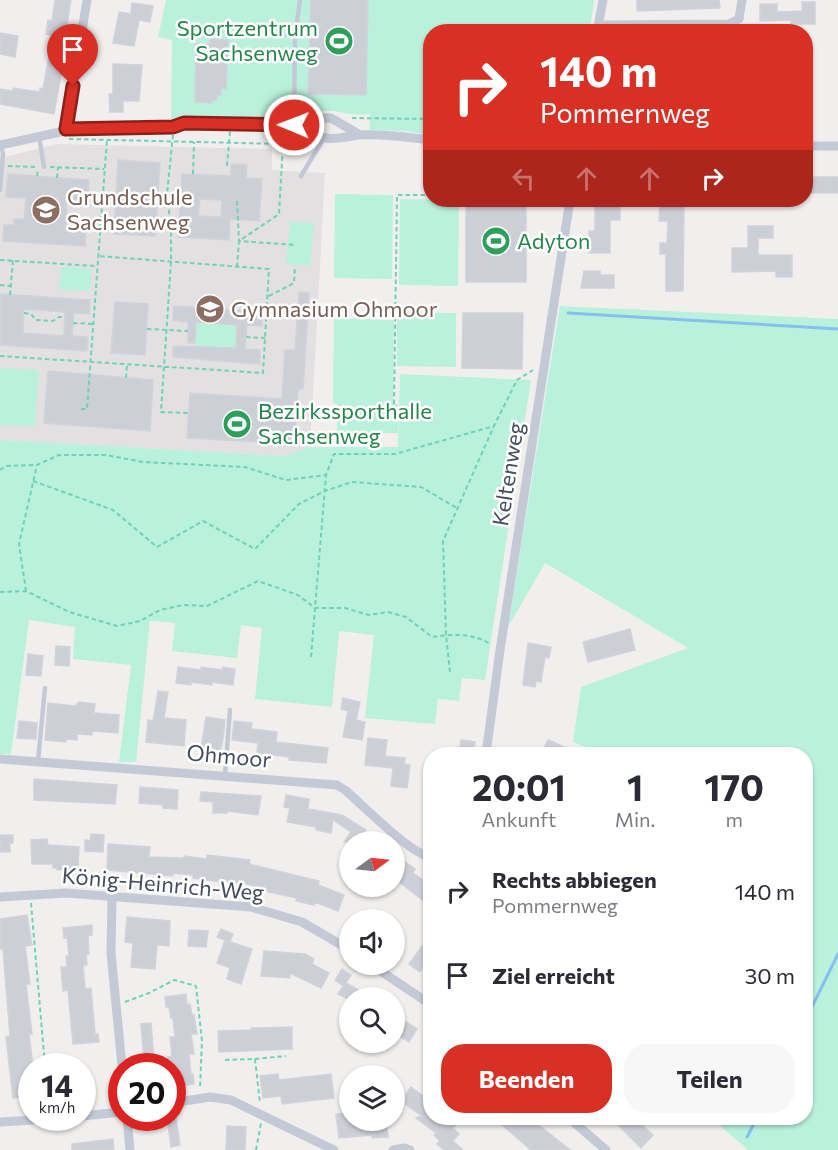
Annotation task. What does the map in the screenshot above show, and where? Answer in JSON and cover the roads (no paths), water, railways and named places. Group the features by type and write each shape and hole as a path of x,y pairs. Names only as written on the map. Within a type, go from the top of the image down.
{"street":[{"path":"1,145 63,130 87,0"},
{"path":"599,24 603,0"},
{"path":"729,24 739,19 742,0"},
{"path":"360,135 331,118 325,118 316,125 316,131 324,138 360,135 423,139"},
{"path":"813,146 838,146"},
{"name":"Keltenweg","path":"487,747 569,207"},
{"name":"Ohmoor","path":"0,759 337,785 423,854"},
{"name":"König-Heinrich-Weg","path":"0,897 66,893 251,907 302,922 339,944"},
{"path":"112,895 111,953 121,1053"},
{"path":"386,975 423,999"},
{"path":"186,1100 210,1097 231,1100 334,1150"},
{"path":"0,1122 18,1121"},
{"path":"577,1125 606,1150"},
{"path":"128,1131 130,1150"},
{"path":"393,1150 404,1148 410,1150"}],"lane":[{"path":"294,125 295,37 300,0"},
{"path":"63,130 173,127 184,123 316,125"},
{"path":"39,136 44,167"},
{"path":"301,176 324,138"},
{"path":"0,190 3,154 1,145"},
{"path":"38,761 45,688"},
{"path":"225,775 230,710"}],"waterway":[{"path":"568,313 838,329"},
{"path":"813,1005 838,954"},
{"path":"747,1137 753,1125"}],"place":[{"name":"Sportzentrum Sachsenweg","path":"339,41"},
{"name":"Grundschule Sachsenweg","path":"46,210"},
{"name":"Adyton","path":"496,241"},
{"name":"Gymnasium Ohmoor","path":"210,309"},
{"name":"Bezirkssporthalle Sachsenweg","path":"237,424"}]}
